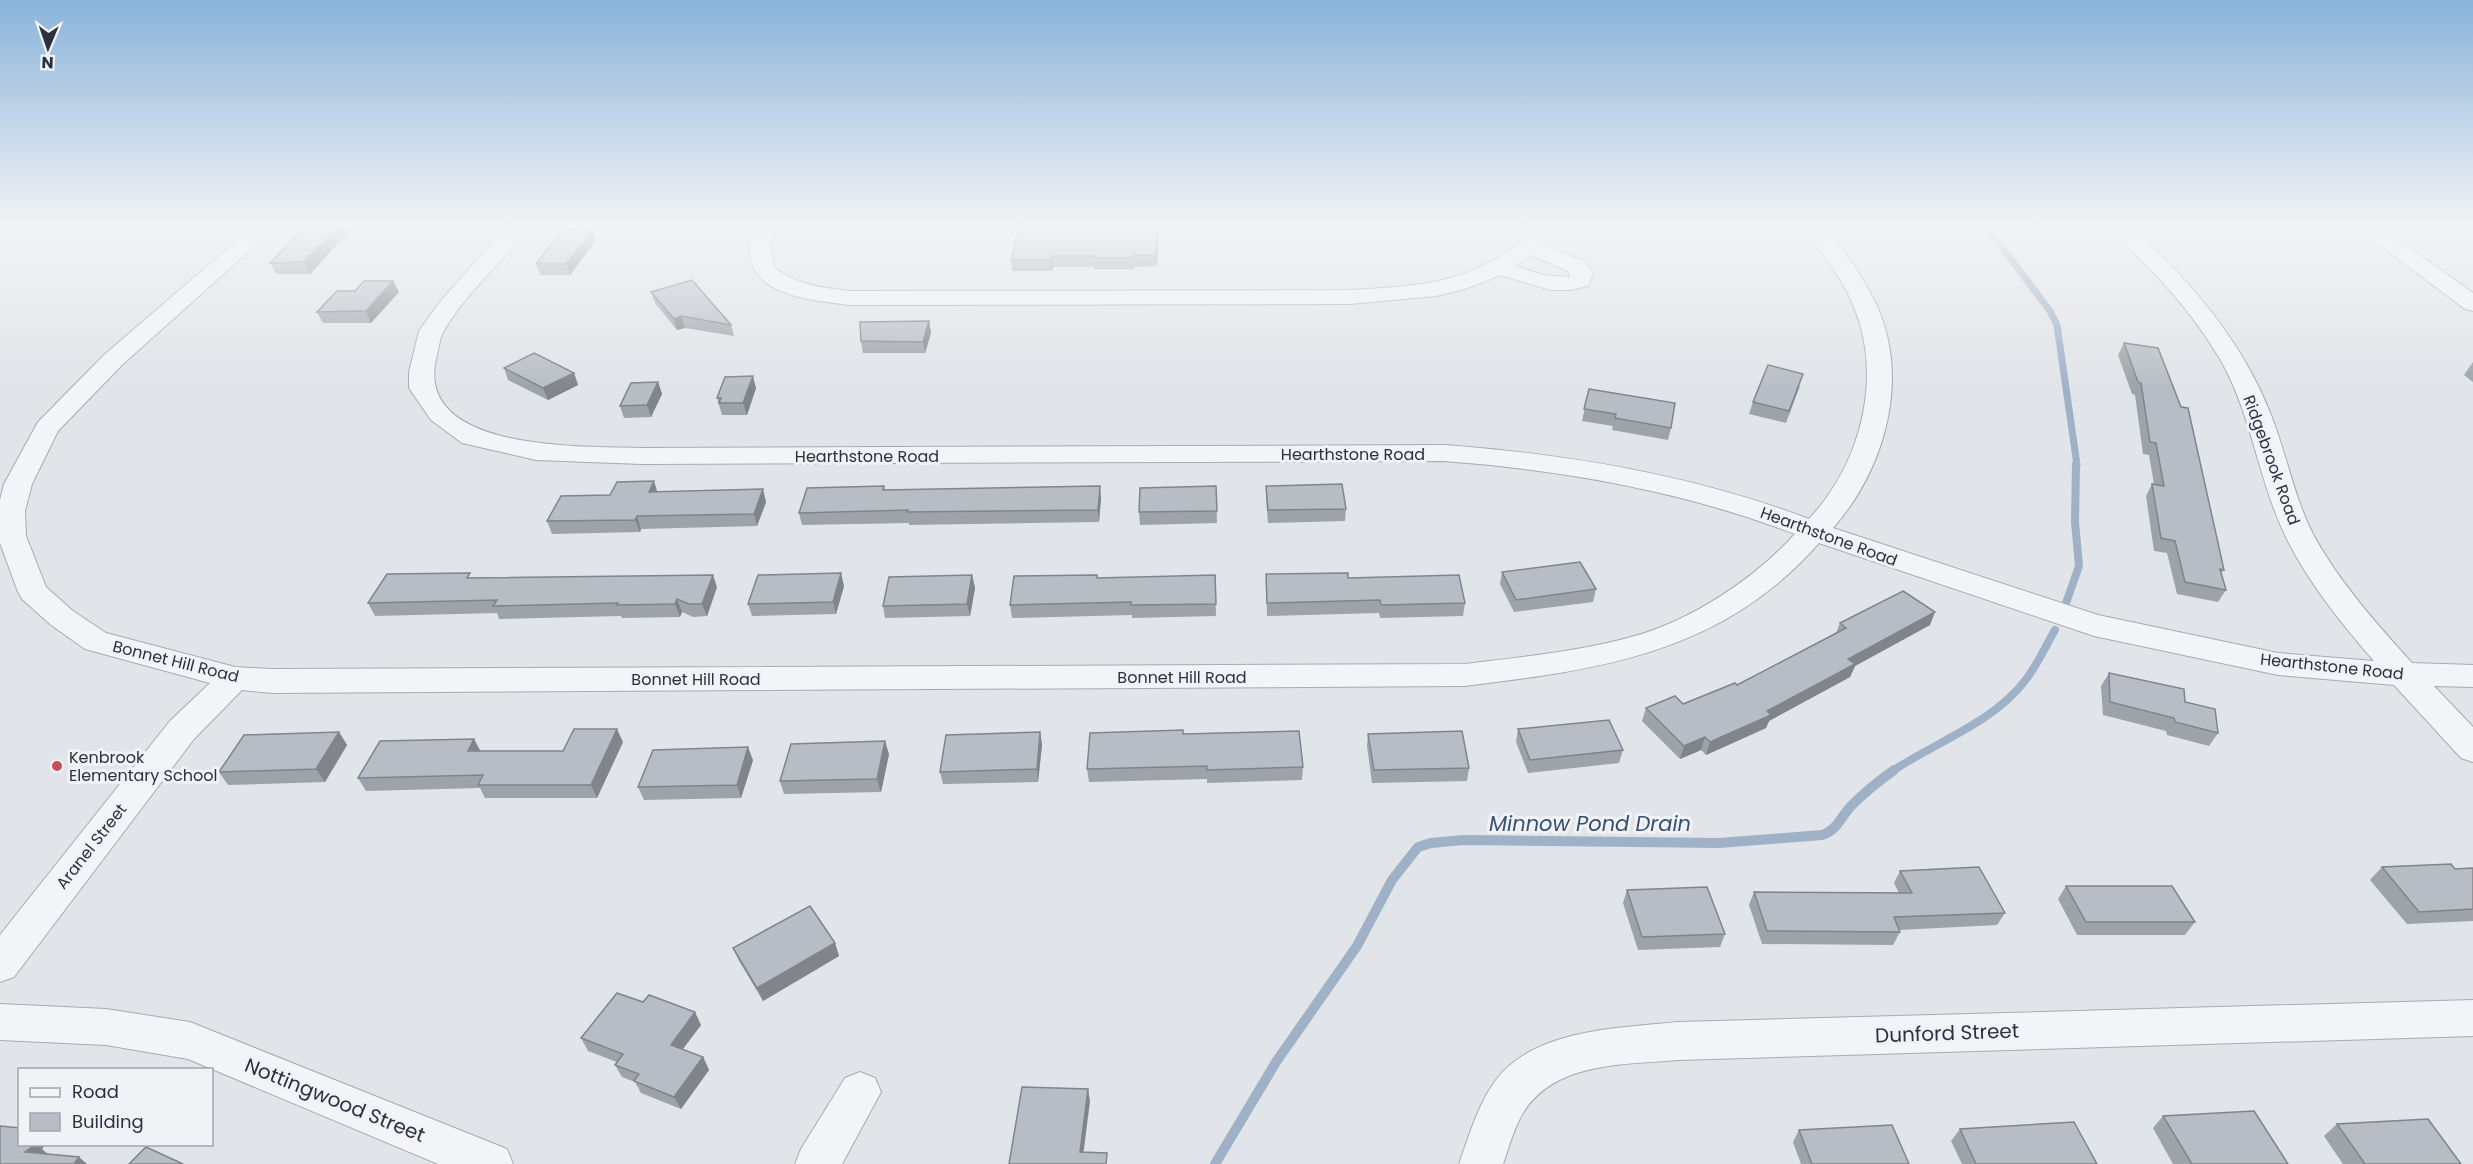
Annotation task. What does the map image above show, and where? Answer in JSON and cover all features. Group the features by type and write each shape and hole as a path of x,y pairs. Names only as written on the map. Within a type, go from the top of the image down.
{"street":[{"name":"Bonnet Hill Road","path":"204,280 113,360 47,428 18,484 11,511 12,536 33,592 62,618 96,641 235,678 272,681 1465,675 1561,664 1645,644 1710,616 1765,580 1816,532 1852,480 1867,451 1879,407 1881,370 1877,337 1853,280"},
{"name":"Hearthstone Road","path":"471,280 430,331 421,372 422,388 440,415 471,437 536,452 632,456 1455,454 1522,459 1671,486 1762,511 1987,591 2094,625 2278,664 2404,674 2473,676"},
{"path":"778,280 807,292 849,298 1350,297 1425,291 1474,280"},
{"path":"1539,280 1567,285 1580,280"},
{"name":"Ridgebrook Road","path":"2174,280 2213,328 2258,413 2282,494 2300,537 2332,587 2404,674 2473,749"},
{"path":"2441,280 2473,304"},
{"name":"Aranel Street","path":"0,965 182,730 235,678"},
{"name":"Dunford Street","path":"1481,1164 1497,1123 1514,1089 1535,1072 1586,1051 1678,1041 2473,1018"},
{"name":"Nottingwood Street","path":"0,1022 106,1027 190,1041 491,1164"},
{"path":"818,1164 860,1092"}],"building":[{"path":"692,280 731,325 681,316 674,319 651,292"},
{"path":"364,281 393,281 366,311 317,312 337,291 355,291"},
{"path":"929,321 923,342 861,341 860,322"},
{"path":"2124,343 2158,348 2181,407 2188,408 2224,570 2220,569 2226,590 2185,582 2175,541 2161,538 2152,484 2164,486 2156,443 2150,442 2141,383 2138,382"},
{"path":"534,353 574,373 543,388 504,368"},
{"path":"1768,365 1803,374 1789,411 1753,402"},
{"path":"753,376 743,403 719,403 721,398 717,398 725,377"},
{"path":"658,382 647,405 620,406 631,383"},
{"path":"1589,389 1675,403 1671,428 1615,418 1616,414 1584,409"},
{"path":"654,481 649,492 763,489 754,514 637,516 635,520 547,521 561,496 610,495 617,482"},
{"path":"1342,484 1346,509 1268,510 1266,486"},
{"path":"884,486 883,490 1100,486 1098,510 907,512 908,510 799,513 807,488"},
{"path":"1216,486 1217,511 1139,512 1140,488"},
{"path":"1580,562 1596,589 1516,600 1502,572"},
{"path":"470,573 467,578 713,575 702,604 689,604 677,599 675,604 617,605 618,603 493,606 497,600 368,603 387,574"},
{"path":"841,573 833,602 748,604 758,575"},
{"path":"1348,573 1348,578 1459,575 1465,603 1381,605 1380,600 1267,603 1266,574"},
{"path":"972,575 967,604 883,606 889,577"},
{"path":"1097,575 1097,578 1215,575 1216,604 1131,605 1131,602 1010,605 1014,576"},
{"path":"1903,591 1935,612 1848,659 1855,664 1767,711 1771,715 1710,742 1705,737 1684,746 1646,708 1675,696 1683,704 1735,683 1737,685 1846,628 1840,623"},
{"path":"2109,673 2184,689 2185,702 2215,709 2218,733 2175,722 2174,718 2110,702"},
{"path":"1609,720 1623,750 1530,760 1518,729"},
{"path":"574,729 617,729 591,785 478,785 483,775 358,778 380,741 474,739 468,751 563,751"},
{"path":"1183,730 1183,734 1299,731 1303,767 1207,770 1207,766 1087,769 1090,733"},
{"path":"1462,731 1469,768 1374,770 1368,734"},
{"path":"339,732 316,769 219,772 244,735"},
{"path":"1040,732 1037,769 940,772 946,735"},
{"path":"885,741 877,779 780,781 791,744"},
{"path":"748,747 737,785 638,787 653,750"},
{"path":"2451,864 2455,869 2473,868 2473,909 2419,912 2382,867"},
{"path":"1979,867 2005,913 1894,917 1900,932 1767,931 1754,892 1912,893 1900,871"},
{"path":"2066,886 2172,886 2195,922 2086,922"},
{"path":"1707,887 1725,934 1642,937 1627,890"},
{"path":"810,906 835,943 757,988 733,948"},
{"path":"617,993 643,1002 649,995 695,1012 671,1045 703,1057 674,1097 634,1081 639,1074 615,1065 623,1054 581,1038"},
{"path":"1022,1087 1088,1089 1080,1152 1107,1153 1106,1164 1009,1164"},
{"path":"2254,1111 2288,1164 2192,1164 2163,1116"},
{"path":"2428,1119 2461,1164 2365,1164 2337,1124"},
{"path":"2074,1122 2097,1164 1976,1164 1960,1129"},
{"path":"1892,1125 1909,1164 1812,1164 1799,1130"},
{"path":"0,1126 18,1128 18,1146 33,1146 25,1152 79,1157 74,1164 0,1164"},
{"path":"146,1147 183,1164 129,1164"}],"waterway":[{"name":"Minnow Pond Drain","path":"2027,280 2050,311 2057,325 2077,465"},
{"name":"Minnow Pond Drain","path":"2066,603 2079,566 2075,522 2076,464"},
{"name":"Minnow Pond Drain","path":"1894,770 1962,732 2011,697 2033,670 2055,630"},
{"name":"Minnow Pond Drain","path":"1215,1164 1276,1062 1357,946 1392,880 1418,847 1431,843 1463,840 1719,843 1822,835 1832,830 1857,800 1894,770"}],"place":[{"name":"Kenbrook Elementary School","path":"57,766"}]}
